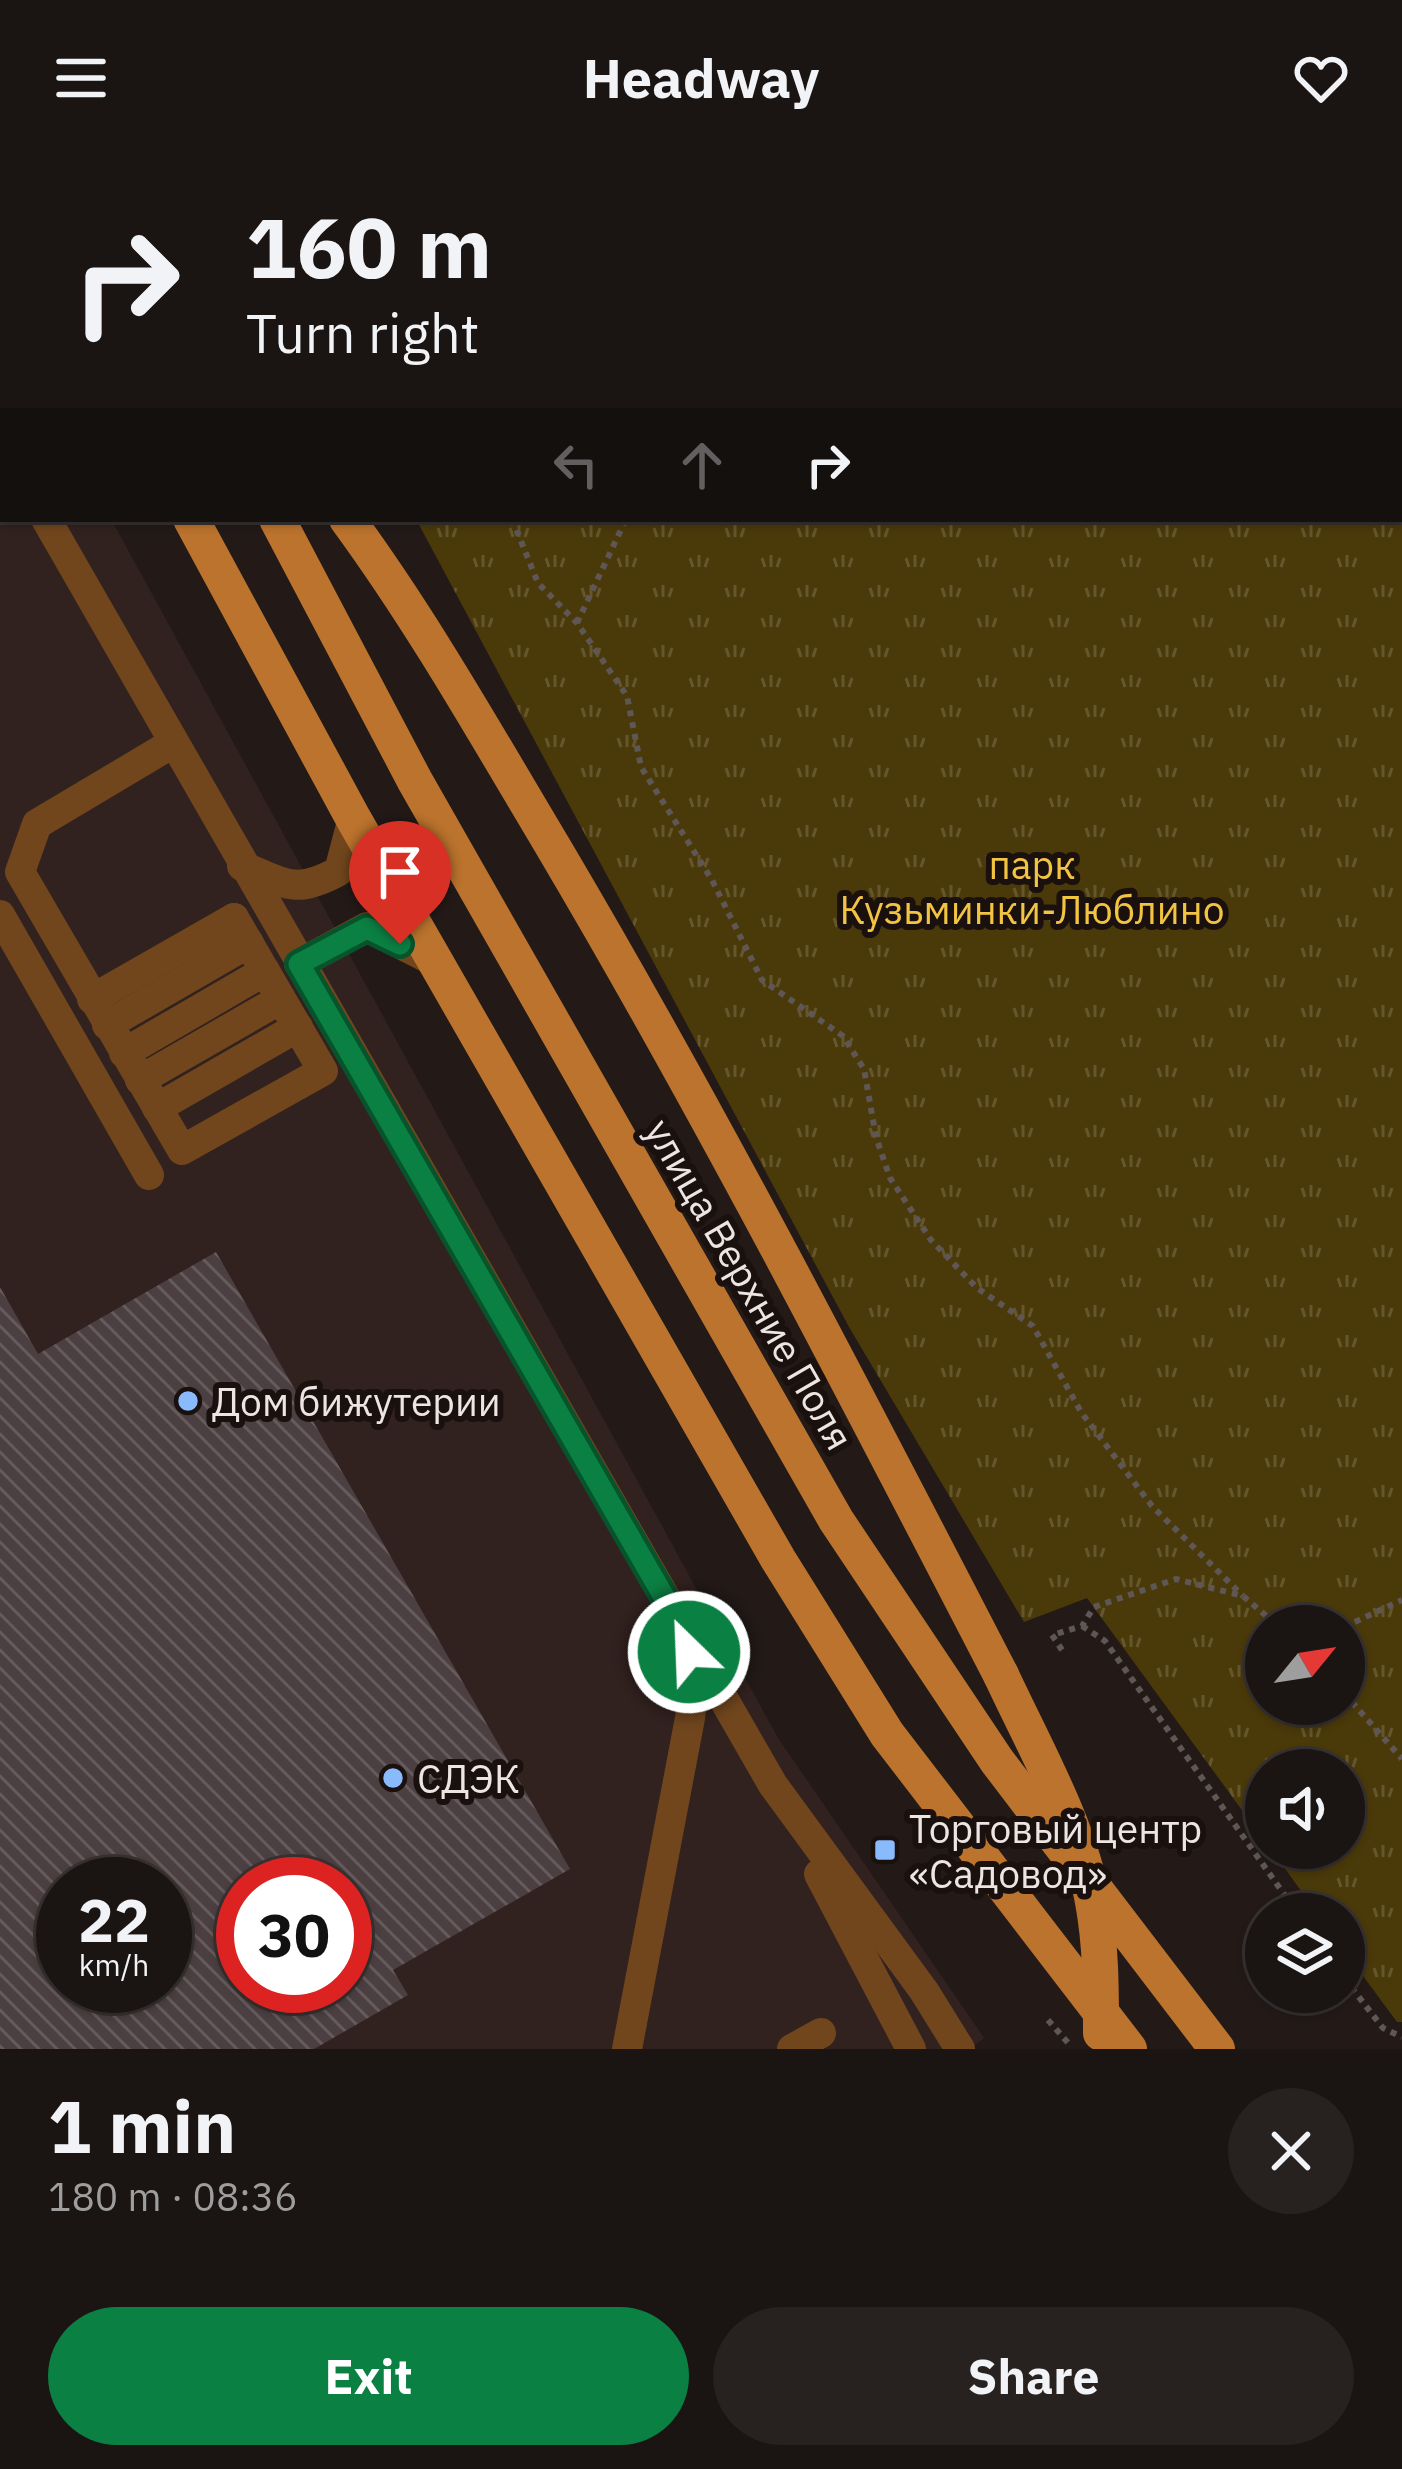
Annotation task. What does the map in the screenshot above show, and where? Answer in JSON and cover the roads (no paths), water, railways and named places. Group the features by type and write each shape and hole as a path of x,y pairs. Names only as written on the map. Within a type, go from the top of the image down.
{"main road":[{"path":"193,522 353,818 778,1559 874,1715 1129,2049"},
{"name":"улица Верхние Поля","path":"279,522 415,781 836,1520 998,1761 1217,2049"},
{"path":"349,522 417,617 638,991 813,1312 1001,1675 1072,1836 1093,1898 1100,1958 1100,2049"}],"street":[{"path":"48,522 773,1786 911,2049"},
{"path":"173,743 37,824 20,872 182,1150 323,1071 242,930"},
{"path":"242,866 284,883 310,886 339,871 353,818"},
{"path":"0,915 149,1175"},
{"path":"299,964 367,928 434,961"},
{"path":"99,1012 242,930"},
{"path":"242,930 299,964"},
{"path":"124,1053 265,971"},
{"path":"140,1081 281,999"},
{"path":"158,1108 298,1028"},
{"path":"627,2049 695,1676 682,1628"},
{"path":"773,1786 924,1991 960,2049"},
{"path":"792,2049 821,2033"}],"place":[{"name":"Дом бижутерии","path":"188,1401"},
{"name":"СДЭК","path":"393,1778"},
{"name":"Торговый центр «Садовод»","path":"885,1850"}],"park label":[{"name":"парк Кузьминки-Люблино","path":"1032,886"}]}
